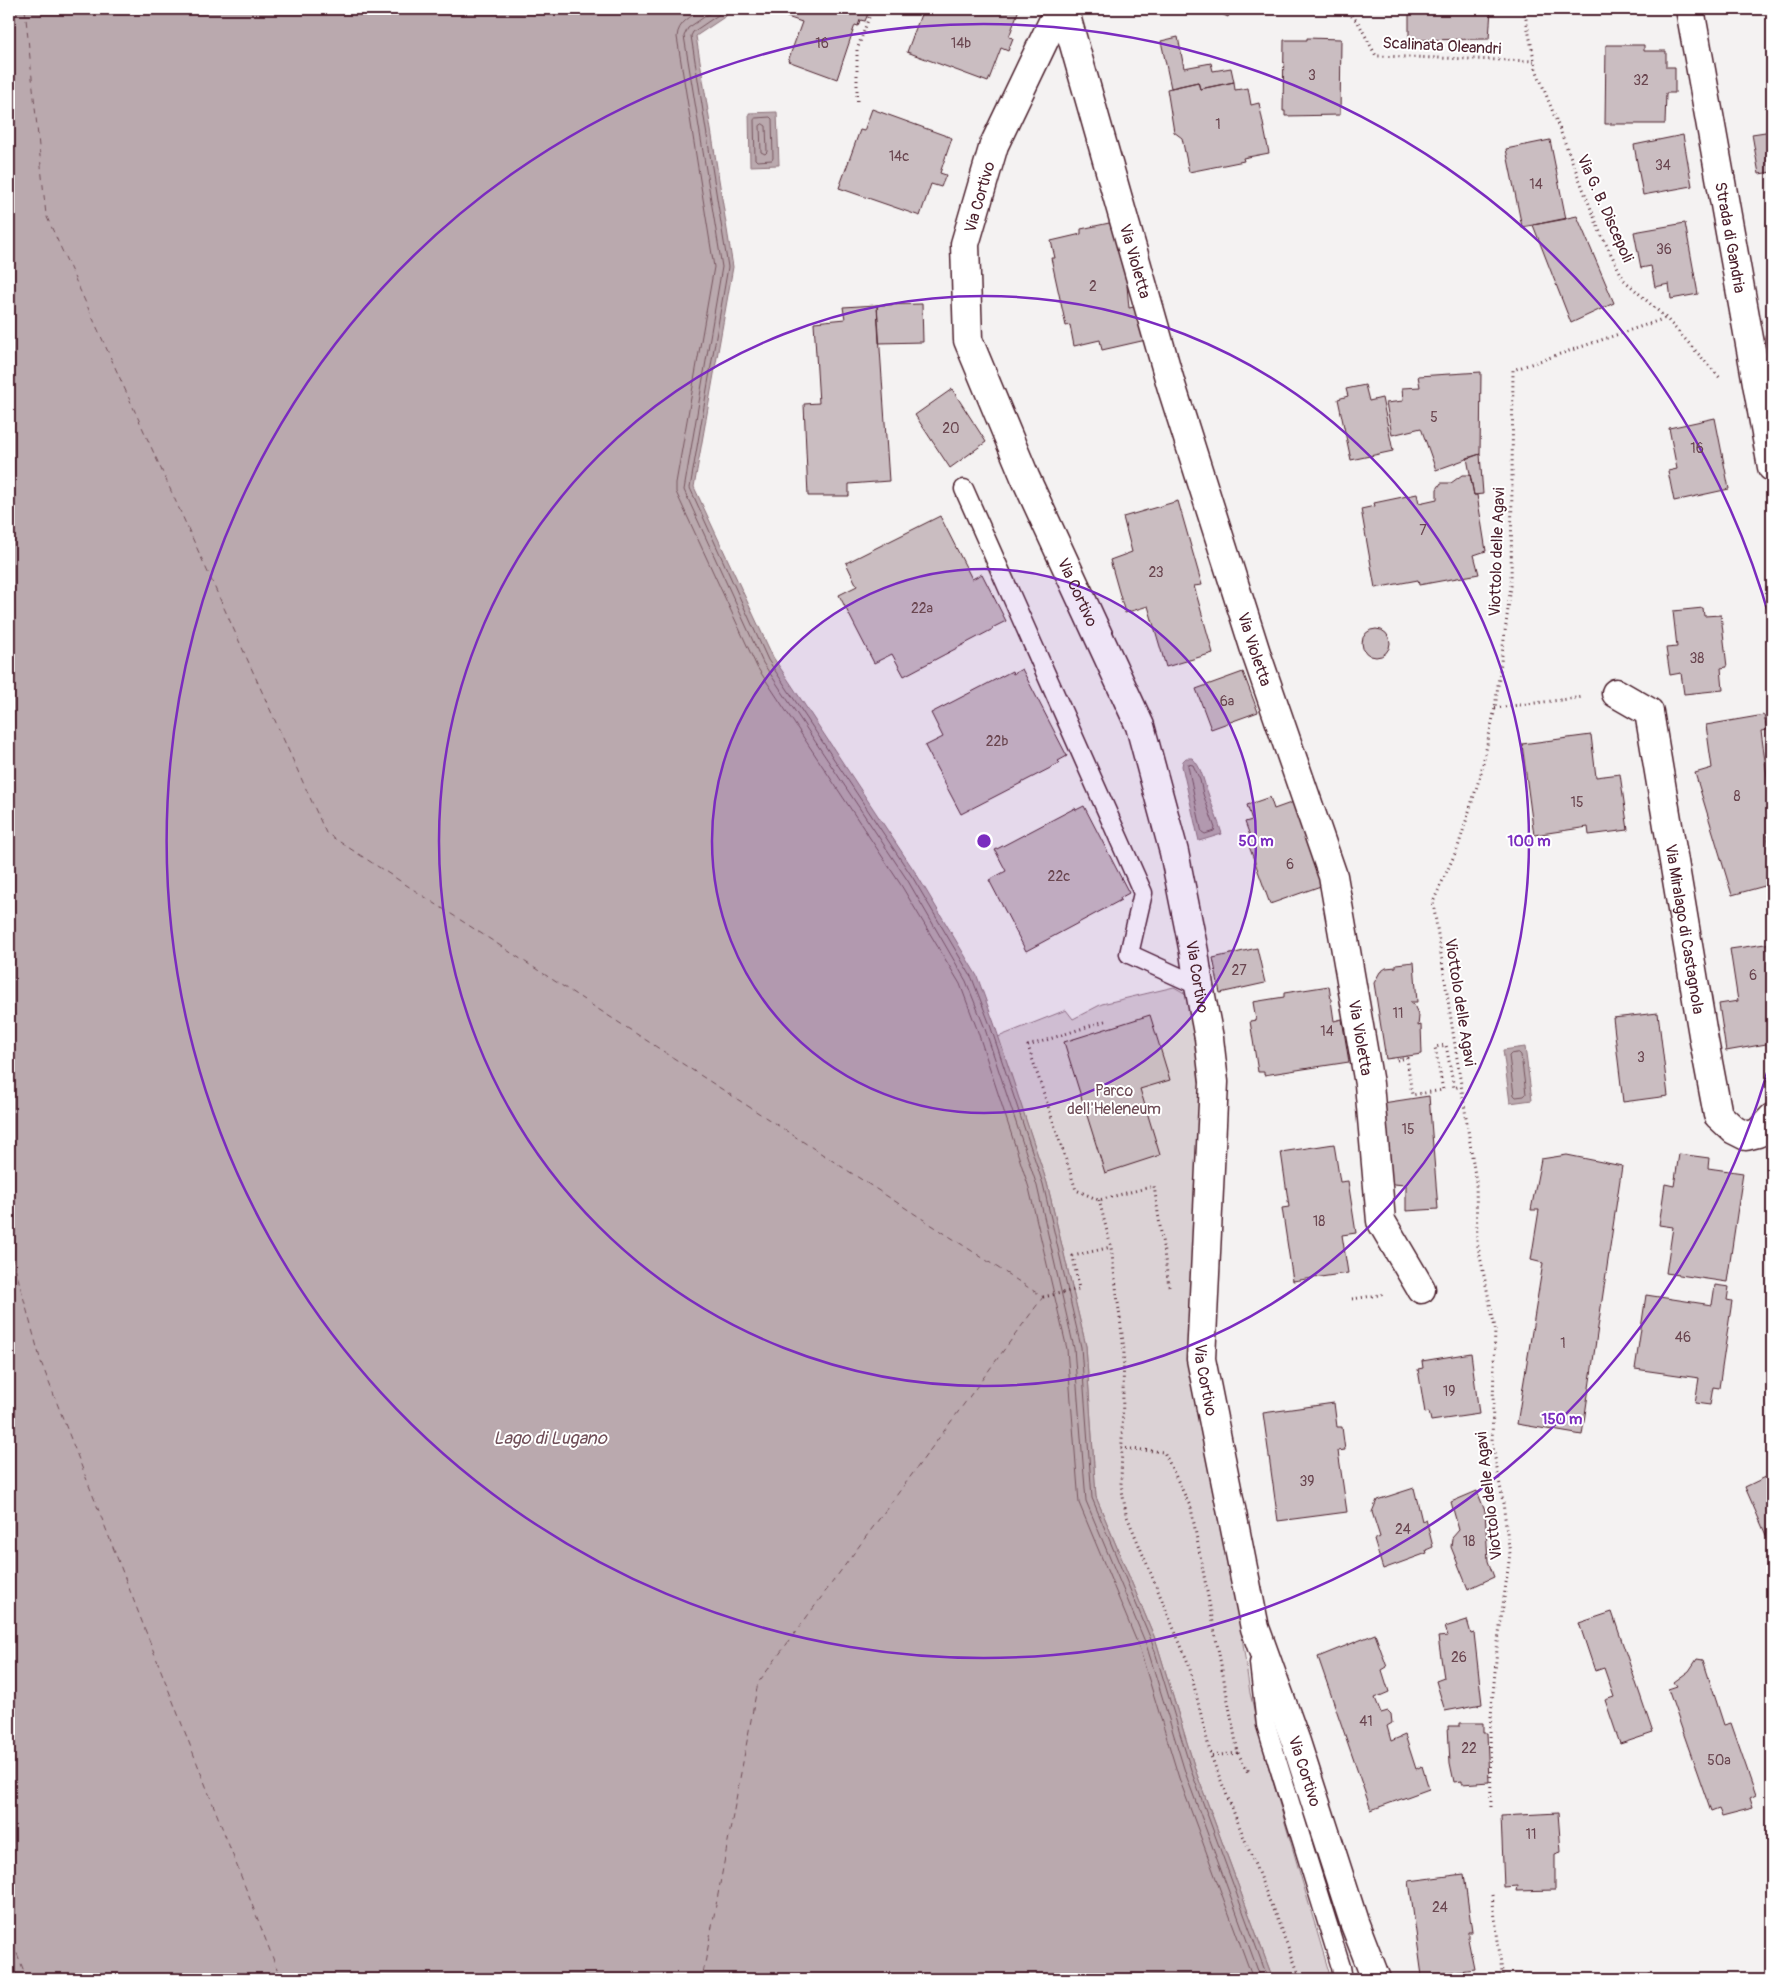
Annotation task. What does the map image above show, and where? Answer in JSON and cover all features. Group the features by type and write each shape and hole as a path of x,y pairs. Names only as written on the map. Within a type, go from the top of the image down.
{"street":[{"name":"Via Cortivo","path":"1059,9 994,145 965,244 968,340 1025,477 1140,726 1174,852 1209,1038 1214,1082 1201,1359 1255,1628 1296,1742 1354,1922 1376,1979"},
{"name":"Via Violetta","path":"1064,9 1171,385 1257,656 1333,876 1369,1084 1381,1221 1421,1289"},
{"name":"Strada di Gandria","path":"1690,9 1772,467"},
{"name":"Via Miralago di Castagnola","path":"1616,693 1649,712 1718,1115 1734,1130 1746,1136 1758,1133 1772,1118"}],"lane":[{"path":"964,489 1143,893 1130,954 1199,986"},
{"path":"1255,1628 1266,1725 1341,1967 1343,1979"}],"path":[{"path":"857,102 857,50 872,9"},
{"name":"Scalinata Oleandri","path":"1344,9 1358,22 1376,56 1534,61"},
{"name":"Via G. B. Discepoli","path":"1524,9 1534,61 1600,232 1624,280 1666,318 1725,384"},
{"name":"Viottolo delle Agavi","path":"1491,1806 1490,1728 1497,1649 1510,1554 1492,1442 1495,1328 1477,1242 1476,1182 1433,902 1458,847 1481,773 1495,708 1511,586 1513,370 1666,318"},
{"path":"1495,708 1616,693"},
{"path":"1105,1021 1028,1046 1076,1190 1099,1200 1154,1186"},
{"path":"1387,1062 1407,1058 1412,1095 1443,1090 1436,1047 1446,1045 1454,1088 1462,1086"},
{"path":"1099,1200 1111,1247 1124,1350 1121,1484 1126,1514 1188,1665 1211,1756 1300,1979"},
{"path":"1043,1296 1079,1289 1073,1256 1111,1247"},
{"path":"1121,1448 1164,1452 1191,1508 1238,1753 1211,1756"},
{"path":"1492,1895 1503,1979"}],"green space":[{"name":"Parco dell'Heleneum","path":"1174,987 1195,999 1205,1082 1195,1360 1228,1538 1250,1693 1266,1758 1331,1979 1273,1979 1196,1772 1156,1641 1096,1497 1086,1346 1047,1183 998,1037 1066,1010 1073,1019 1102,1004"}],"water":[{"name":"Lago di Lugano","path":"9,9 729,9 726,16 696,36 733,267 694,487 773,657 917,875 977,976 1047,1183 1086,1346 1096,1497 1156,1641 1196,1772 1273,1979 9,1979"},
{"path":"777,112 779,165 750,166 749,113"},
{"path":"1186,758 1192,758 1200,770 1222,834 1199,841 1182,766"},
{"path":"1525,1047 1532,1100 1510,1103 1503,1050"}],"building":[{"path":"784,9 870,9 865,21 860,20 858,26 855,25 837,79 788,61 802,22 781,15"},
{"path":"923,9 1019,9 1009,37 1013,38 1008,51 1001,48 988,82 907,52"},
{"path":"1211,9 1232,9 1228,17"},
{"path":"1409,9 1491,9 1489,39 1409,40"},
{"path":"1178,37 1184,68 1211,63 1213,71 1231,68 1234,82 1200,89 1198,82 1171,88 1161,41"},
{"path":"1307,38 1341,39 1340,115 1285,116 1285,111 1283,111 1284,40 1307,40"},
{"path":"1606,45 1644,45 1644,51 1666,51 1666,67 1675,67 1675,93 1666,93 1665,124 1605,124"},
{"path":"1198,82 1200,89 1234,82 1235,90 1248,88 1251,105 1259,103 1269,153 1243,158 1244,161 1189,172 1182,138 1174,132 1167,89"},
{"path":"872,109 952,138 940,173 946,175 941,187 931,184 920,216 839,188 860,130 864,131"},
{"path":"1772,131 1772,172 1759,174 1752,134"},
{"path":"1683,135 1692,186 1643,195 1634,145"},
{"path":"1550,140 1566,219 1522,227 1506,149"},
{"path":"1577,216 1614,303 1571,323 1533,225"},
{"path":"1114,222 1130,286 1127,286 1129,308 1139,306 1146,340 1102,350 1100,340 1074,346 1070,325 1066,326 1051,258 1055,258 1051,241 1081,234 1081,229"},
{"path":"1685,223 1698,294 1671,299 1669,284 1655,287 1651,266 1641,268 1634,232"},
{"path":"922,304 923,342 879,343 877,305"},
{"path":"877,305 889,481 849,484 849,496 808,496 804,404 819,403 814,322 845,319 843,307"},
{"path":"1481,372 1480,454 1436,470 1421,428 1392,435 1386,403 1403,401 1402,388 1420,387 1418,376"},
{"path":"1365,385 1369,401 1382,398 1393,451 1351,460 1338,399 1348,396 1346,389"},
{"path":"952,389 986,442 950,468 915,415"},
{"path":"1715,418 1729,489 1674,501 1668,471 1677,469 1669,428"},
{"path":"1480,454 1483,494 1474,495 1467,458"},
{"path":"1462,475 1470,475 1474,495 1477,495 1486,551 1474,555 1479,574 1419,585 1418,580 1375,588 1361,509 1375,506 1374,503 1417,494 1419,503 1437,499 1437,489 1441,483 1451,483"},
{"path":"1178,501 1202,585 1194,586 1213,653 1166,667 1148,606 1125,613 1110,560 1132,552 1123,517"},
{"path":"940,516 972,579 982,574 1006,621 904,676 892,654 874,663 839,595 857,586 846,563"},
{"path":"1703,608 1704,616 1721,615 1727,667 1721,668 1723,690 1684,694 1681,673 1670,675 1666,648 1677,647 1673,611"},
{"path":"1376,629 1386,633 1390,643 1386,653 1376,657 1366,653 1362,643 1366,633"},
{"path":"1022,669 1067,756 1058,761 1060,763 961,814 925,746 943,737 931,713 1012,671 1013,674"},
{"path":"1243,672 1258,712 1211,729 1196,689"},
{"path":"1764,715 1767,730 1761,731 1768,783 1772,783 1772,835 1767,836 1772,866 1772,884 1732,895 1695,773 1712,768 1706,725"},
{"path":"1591,735 1596,777 1620,774 1628,830 1589,835 1588,827 1534,835 1522,744"},
{"path":"1270,797 1274,809 1302,799 1332,882 1270,904 1249,846 1253,844 1245,822 1252,820 1247,805"},
{"path":"1084,806 1129,893 1120,898 1121,900 1026,951 989,880 1006,871 995,850 1075,808 1076,810"},
{"path":"1772,943 1772,1043 1726,1051 1719,1004 1738,1001 1730,949"},
{"path":"1257,948 1265,983 1220,993 1213,958"},
{"path":"1414,962 1417,1002 1410,1002 1414,1005 1419,1016 1418,1026 1421,1025 1422,1054 1386,1059 1374,983 1380,972 1386,968 1396,967 1396,964"},
{"path":"1329,986 1334,1021 1342,1019 1349,1062 1264,1075 1264,1072 1258,1072 1250,1021 1256,1020 1253,1002 1284,997 1284,993"},
{"path":"1658,1013 1668,1096 1623,1102 1613,1018"},
{"path":"1150,1015 1170,1080 1140,1089 1160,1155 1105,1173 1064,1042"},
{"path":"1429,1096 1438,1209 1406,1211 1406,1185 1388,1182 1383,1103"},
{"path":"1334,1144 1340,1182 1348,1181 1356,1233 1342,1235 1348,1273 1293,1281 1282,1208 1289,1207 1281,1152"},
{"path":"1679,1154 1709,1158 1708,1168 1743,1173 1727,1282 1666,1273 1673,1227 1659,1225 1665,1184 1674,1186"},
{"path":"1567,1155 1622,1166 1582,1435 1517,1424 1543,1263 1531,1260 1539,1210 1531,1210 1541,1159"},
{"path":"1715,1285 1729,1287 1727,1300 1732,1301 1719,1388 1713,1387 1710,1405 1695,1403 1699,1378 1635,1369 1646,1295 1712,1305"},
{"path":"1471,1353 1479,1414 1431,1421 1429,1412 1425,1413 1418,1369 1423,1368 1422,1361"},
{"path":"1334,1403 1337,1427 1342,1427 1345,1450 1338,1451 1347,1512 1278,1521 1263,1413"},
{"path":"1772,1474 1772,1549 1745,1487"},
{"path":"1414,1488 1422,1521 1426,1519 1433,1547 1426,1550 1427,1553 1383,1569 1374,1540 1380,1537 1372,1512 1377,1500"},
{"path":"1477,1491 1485,1511 1488,1561 1494,1577 1468,1589 1451,1547 1452,1538 1459,1530 1451,1502"},
{"path":"1612,1612 1653,1733 1620,1744 1605,1700 1614,1697 1604,1668 1595,1671 1579,1623"},
{"path":"1467,1620 1471,1634 1474,1633 1482,1704 1445,1711 1436,1681 1444,1678 1438,1637 1448,1636 1445,1627"},
{"path":"1375,1634 1387,1667 1382,1670 1389,1692 1375,1698 1381,1713 1388,1711 1391,1714 1392,1723 1387,1726 1391,1741 1405,1735 1416,1769 1422,1766 1429,1789 1371,1810 1318,1657"},
{"path":"1697,1659 1703,1660 1724,1725 1731,1723 1756,1795 1750,1798 1753,1808 1722,1816 1719,1809 1711,1812 1668,1689 1677,1686 1674,1682 1689,1671"},
{"path":"1460,1723 1483,1723 1483,1733 1487,1733 1489,1782 1462,1784 1462,1781 1454,1782 1450,1763 1448,1726 1460,1726"},
{"path":"1558,1813 1561,1852 1555,1854 1555,1890 1516,1891 1517,1886 1504,1887 1501,1816"},
{"path":"1464,1874 1472,1932 1468,1932 1468,1939 1474,1969 1422,1976 1409,1881"},
{"path":"1648,1974 1675,1979 1647,1979"}],"ferry route":[{"path":"25,9 46,215 326,833 1043,1297 758,1683 702,1979"},
{"path":"9,1245 41,1362 281,1979"},
{"path":"9,1933 27,1979"}]}
